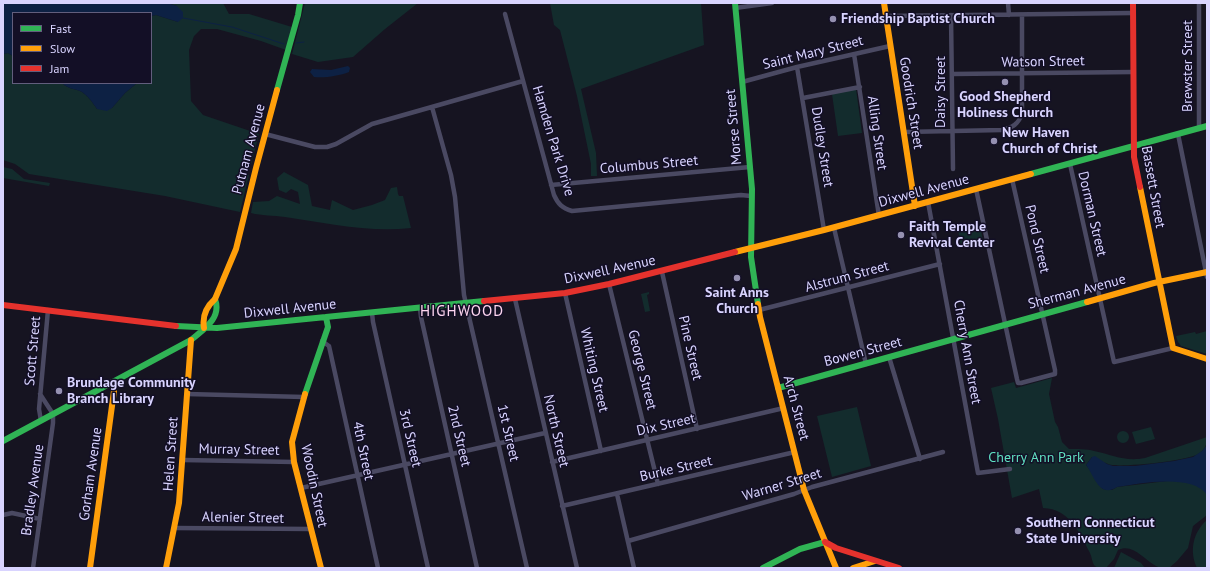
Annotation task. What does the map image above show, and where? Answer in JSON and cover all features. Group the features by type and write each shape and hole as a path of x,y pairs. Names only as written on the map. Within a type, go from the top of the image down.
{"main road":[{"name":"Putnam Avenue","path":"215,299 217,308 216,315 211,323 204,328 202,322 203,315 208,306 215,299 236,249 300,3"},
{"name":"Goodrich Street","path":"884,3 915,206"},
{"name":"Bassett Street","path":"1132,3 1134,157 1172,348"},
{"name":"Morse Street","path":"735,6 750,167 751,248"},
{"name":"Dixwell Avenue","path":"3,305 204,328 231,327 565,293 662,272 834,228 1207,126"},
{"name":"Arch Street","path":"751,248 752,268 759,310 804,490 836,568"},
{"name":"Sherman Avenue","path":"954,339 1159,281 1207,274"},
{"name":"Woodin Street","path":"321,568 292,451 293,435 304,396 328,327 326,317"},
{"path":"3,441 191,340 204,328"},
{"name":"Bowen Street","path":"778,388 954,339"},
{"name":"Helen Street","path":"166,568 180,503 191,340"},
{"path":"1172,348 1207,359"},
{"name":"Gorham Avenue","path":"90,568 114,391 111,383"},
{"path":"763,568 799,548 825,542 836,548 899,568"},
{"path":"853,568 875,561"}],"street":[{"path":"735,6 772,3"},
{"path":"1008,3 1008,15"},
{"name":"Brewster Street","path":"1199,3 1199,128"},
{"path":"886,16 1133,13"},
{"path":"505,14 523,81"},
{"path":"904,132 1002,130 1016,124 1021,118 1022,113 1022,14"},
{"name":"Daisy Street","path":"952,15 953,169"},
{"name":"Saint Mary Street","path":"742,82 798,67 890,46"},
{"name":"Alling Street","path":"854,54 879,216"},
{"name":"Dudley Street","path":"798,67 824,230"},
{"name":"Watson Street","path":"952,74 1133,72"},
{"name":"Hamden Park Drive","path":"265,134 315,147 328,147 341,142 372,124 523,81 556,201 565,209 572,211 741,195 751,196"},
{"path":"803,98 860,87"},
{"path":"432,107 451,175 455,197 466,303"},
{"path":"1178,134 1207,274"},
{"name":"Dorman Street","path":"1070,164 1114,362 1172,348"},
{"name":"Columbus Street","path":"552,185 750,167"},
{"name":"Pond Street","path":"1005,324 1018,383 1055,374 1012,179"},
{"path":"976,189 1005,324"},
{"name":"Cherry Ann Street","path":"928,202 978,474 1010,469"},
{"path":"834,228 866,364"},
{"name":"Alstrum Street","path":"759,310 940,264"},
{"name":"Pine Street","path":"662,272 696,429"},
{"name":"George Street","path":"610,284 658,484"},
{"name":"Whiting Street","path":"565,293 601,451"},
{"name":"North Street","path":"515,299 577,568"},
{"name":"1st Street","path":"466,303 527,568"},
{"name":"2nd Street","path":"420,308 477,568"},
{"name":"Scott Street","path":"41,420 39,409 48,310"},
{"name":"3rd Street","path":"372,313 428,568"},
{"name":"4th Street","path":"322,341 329,346 378,568"},
{"path":"889,357 920,459"},
{"name":"Scott Street","path":"40,394 53,414"},
{"path":"187,394 304,396"},
{"name":"Dix Street","path":"552,462 784,408"},
{"name":"Bradley Avenue","path":"33,568 53,414"},
{"path":"301,488 545,433"},
{"name":"Burke Street","path":"562,506 795,452"},
{"name":"Warner Street","path":"628,541 804,490 943,452"},
{"name":"Murray Street","path":"183,460 294,462"},
{"path":"617,494 634,568"},
{"path":"3,515 12,513 40,519"},
{"name":"Alenier Street","path":"175,528 311,529"}],"green space":[{"path":"167,3 223,3 229,14 249,14 292,27 286,50 261,41 217,29 201,29 194,36 189,50 191,101 203,115 259,134 251,165 242,163 240,172 249,175 240,212 165,196 29,174 15,164 3,160 3,54 8,53 12,55 12,84 63,84 84,94 97,109 112,108 125,93 136,84 152,84 152,16 156,15 178,22 177,6"},
{"path":"305,3 418,3 353,57 318,62 292,54"},
{"path":"550,3 701,3 704,45 581,89 596,153 597,176 591,176 591,164 577,96 560,30 554,25"},
{"path":"856,89 862,133 838,136 832,94"},
{"path":"3,167 12,169 24,179 50,183 49,186 3,178"},
{"path":"284,172 308,185 312,206 330,210 332,200 353,210 372,205 385,200 391,188 397,187 399,196 403,196 411,228 364,228 251,213 253,202 269,201 277,196 300,204 298,192 291,189 286,193 279,190 277,178"},
{"path":"980,226 983,241 961,246 958,230"},
{"path":"649,292 647,295 650,311 645,312 641,294"},
{"path":"1207,331 1207,354 1181,346 1176,336 1195,332 1196,334"},
{"name":"Cherry Ann Park","path":"1052,378 1049,394 1055,422 1062,442 1069,449 1088,450 1119,458 1138,459 1207,437 1204,449 1192,457 1156,463 1119,465 1109,464 1092,457 1086,465 1103,489 1112,490 1117,487 1167,481 1207,473 1207,515 1193,526 1188,548 1169,568 1157,567 1133,550 1123,548 1118,550 1114,559 1106,568 1097,567 1093,564 1090,553 1082,537 1067,517 1052,509 1043,508 1039,489 1012,498 991,388 1014,382 1016,388"},
{"path":"857,407 871,466 832,477 817,416"},
{"path":"1151,427 1155,439 1136,444 1132,432"},
{"path":"1121,431 1125,431 1129,437 1125,443 1121,443 1117,439 1117,435"},
{"path":"1207,520 1207,568 1197,568 1193,555 1194,542 1198,530"},
{"path":"1121,552 1141,563 1145,568 1114,568"}],"water":[{"path":"3,3 167,3 177,6 183,12 183,18 178,22 156,15 152,16 152,12 12,12 12,55 8,53 3,54"},
{"path":"348,66 350,68 349,72 341,75 314,77 310,72 312,69 331,70"},
{"path":"63,84 136,84 125,93 112,108 107,111 97,109 84,94"},
{"path":"1207,445 1207,495 1200,488 1190,484 1178,482 1151,482 1106,490 1101,488 1086,465 1092,457 1095,456 1113,466 1135,466 1174,461 1193,457 1202,451"}],"waterway":[{"path":"183,18 232,27 284,44"},
{"path":"296,43 304,42"}],"traffic: fast":[{"path":"277,90 300,3"},
{"path":"735,3 752,189 751,257 758,304"},
{"path":"1031,174 1207,126"},
{"path":"3,441 191,340 206,327 214,317 217,306 215,299"},
{"path":"176,326 217,328 484,301"},
{"path":"778,388 1087,302"},
{"path":"305,394 328,327 326,317"},
{"path":"763,568 800,549 825,542"}],"traffic: slow":[{"path":"884,3 915,206"},
{"path":"204,328 205,312 215,299 236,249 277,90"},
{"path":"735,252 824,230 1031,174"},
{"path":"1140,187 1173,348 1207,359"},
{"path":"1087,302 1154,283 1207,272"},
{"path":"758,304 804,490 836,568"},
{"path":"166,568 179,503 191,340"},
{"path":"90,568 114,391 111,383"},
{"path":"305,394 292,442 294,462 321,568"},
{"path":"853,568 875,561"}],"traffic: jam":[{"path":"1133,3 1134,157 1140,187"},
{"path":"484,301 565,293 609,284 735,252"},
{"path":"3,305 176,326"},
{"path":"825,542 836,548 899,568"}],"place":[{"name":"Friendship Baptist Church","path":"833,19"},
{"name":"Good Shepherd Holiness Church","path":"1005,82"},
{"name":"New Haven Church of Christ","path":"994,141"},
{"name":"Faith Temple Revival Center","path":"901,235"},
{"name":"Saint Anns Church","path":"737,278"},
{"name":"Brundage Community Branch Library","path":"59,391"},
{"name":"Southern Connecticut State University","path":"1018,531"}],"district":[{"name":"HIGHWOOD","path":"462,312"}]}
